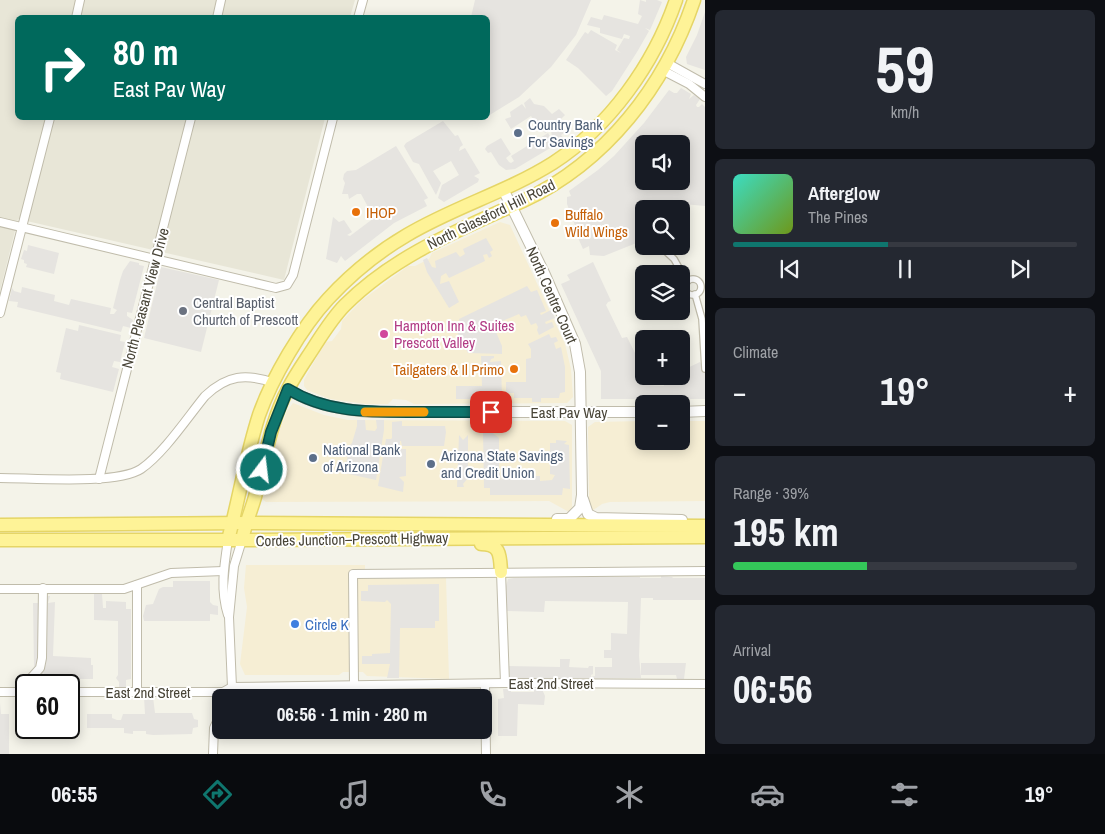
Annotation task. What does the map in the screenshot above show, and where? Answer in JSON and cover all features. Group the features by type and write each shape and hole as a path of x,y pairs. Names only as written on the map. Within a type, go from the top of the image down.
{"main road":[{"name":"North Glassford Hill Road","path":"228,540 260,414 274,383 304,331 327,300 354,273 408,234 503,189 552,163 574,148 593,131 640,73 662,34 676,0"},
{"name":"North Glassford Hill Road","path":"288,389 321,335 343,306 372,280 418,250 538,193 570,173 617,132 638,109 665,67 681,34 694,0"},
{"path":"242,540 271,432 288,389 286,377 302,345 304,331"},
{"path":"271,432 269,420 278,396 274,383"},
{"name":"Cordes Junction–Prescott Highway","path":"0,525 233,523 705,525"},
{"name":"Cordes Junction–Prescott Highway","path":"0,540 705,537"},
{"path":"379,538 408,544 488,544 495,546 500,555 501,572"}],"street":[{"path":"77,15 80,0"},
{"path":"218,15 221,0"},
{"path":"359,15 363,0"},
{"path":"665,67 705,84"},
{"path":"665,67 705,97"},
{"path":"0,313 49,120"},
{"name":"North Pleasant View Drive","path":"98,479 190,120"},
{"path":"0,222 276,288 287,285 293,275 332,120"},
{"name":"North Centre Court","path":"494,524 523,520 569,519 580,508 582,495 580,372 575,344 545,275 503,189"},
{"path":"670,255 677,265"},
{"path":"690,281 694,279 700,284 700,290 695,294 690,294"},
{"path":"695,294 702,319 705,369"},
{"path":"0,478 98,479 122,477 140,470 154,458 214,387 228,380 244,376 260,378 274,383"},
{"name":"East Pav Way","path":"288,389 306,399 337,409 369,412 635,412"},
{"path":"690,412 705,411"},
{"name":"North Centre Court","path":"582,495 588,514 596,518 676,520 705,525"},
{"path":"228,540 223,571 224,602 229,617"},
{"path":"232,687 229,617 234,566 242,540"},
{"path":"0,589 124,589 171,573 223,571"},
{"path":"354,684 353,574 705,571"},
{"path":"501,572 505,683"},
{"path":"137,585 137,691"},
{"path":"35,674 40,668 42,658 44,588"},
{"name":"East 2nd Street","path":"80,692 223,692 232,687 354,684 705,684"},
{"path":"485,684 486,754"},
{"path":"0,692 15,692"},
{"path":"213,754 214,739"}],"shaded area":[{"path":"0,0 355,0 351,15 15,15 15,120 324,120 284,280 18,219 0,291"},
{"path":"475,0 591,0 576,35 551,67 519,97 490,115 490,15 471,15"},
{"path":"640,0 646,2 646,0 657,0 662,2 650,30 645,28 649,31 637,52 612,91 606,96 578,68 566,60 585,32 588,34 591,30 617,45 615,50 621,53 617,50 624,38 629,39 630,36 624,34 622,39 600,33 600,28 587,25 591,17 602,20 604,15 638,24 642,16 638,14"},
{"path":"705,12 705,70 687,64 686,57 697,35"},
{"path":"681,88 691,94 689,99 694,95 700,99 696,105 697,107 702,104 705,107 705,206 690,205 690,200 635,200 635,244 604,256 590,255 589,246 583,249 575,231 576,228 567,204 567,197 571,196 569,191 614,156 644,123 669,90 677,93"},
{"path":"530,98 534,104 544,106 552,114 559,109 565,115 561,119 568,130 561,135 563,138 552,147 515,169 506,170 499,165 491,152 488,153 485,149 487,146 501,138 511,154 506,158 511,163 514,161 511,156 548,133 552,137 551,130 545,133 531,116 511,129 505,119 511,117 510,112 522,104 526,109 524,103"},
{"path":"443,121 455,136 458,135 463,145 459,151 465,148 480,173 474,176 479,179 478,182 444,202 438,198 442,185 459,175 451,161 433,171 441,183 436,195 419,164 413,162 404,146"},
{"path":"396,146 428,198 424,200 427,206 394,223 345,261 341,256 337,263 326,259 333,217 339,222 344,220 352,232 347,235 350,236 374,218 361,194 357,194 349,199 348,194 342,194 345,183 343,179 344,174 347,171 356,170"},
{"path":"500,222 510,225 565,344 571,369 573,397 567,403 414,404 406,400 393,399 388,404 366,404 330,399 307,390 304,386 304,380 325,342 332,341 341,329 342,321 361,301 408,266 415,266 429,259 432,253"},
{"path":"486,238 493,250 490,252 492,256 489,258 487,254 483,255 485,261 449,278 446,273 441,276 440,284 449,281 459,302 449,308 427,272 423,260 427,258 432,267 436,268 435,261 456,252 460,257 465,254 463,249"},
{"path":"28,245 59,253 54,274 26,267 27,264 21,259 24,250 27,251"},
{"path":"130,261 144,266 132,313 127,312 127,316 133,320 131,328 123,326 121,332 17,307 18,302 9,301 12,288 14,291 21,293 22,287 55,295 54,301 69,305 71,299 111,308 110,314 114,314 117,310 113,308 120,280 123,271"},
{"path":"593,262 611,301 606,305 622,338 627,337 635,353 635,385 690,385 690,367 700,362 703,367 705,366 705,399 690,399 690,395 635,395 635,399 601,399 601,371 561,284 570,280 567,275"},
{"path":"161,267 219,280 201,352 144,338"},
{"path":"527,286 531,292 537,290 546,311 540,313 541,315 551,310 555,318 545,322 546,324 552,322 554,327 539,335 536,323 531,325 526,315 521,317 519,314 493,325 502,346 502,354 468,353 455,328 461,325 459,319"},
{"path":"79,325 121,335 120,341 125,342 120,362 114,361 112,367 119,369 113,392 60,379 61,373 56,372 66,328 78,331"},
{"path":"549,334 551,338 556,337 558,341 554,343 556,349 561,347 565,367 565,392 560,393 559,398 541,398 541,402 532,402 532,398 514,398 514,393 506,393 506,382 526,382 526,359 531,358 531,349 528,344"},
{"path":"481,356 494,356 490,362 501,361 502,399 497,399 496,402 487,402 486,399 456,399 456,386 482,386"},
{"path":"293,403 324,415 348,420 565,421 572,425 572,507 569,512 549,501 266,502 262,499 278,435 287,411"},
{"path":"357,420 365,420 366,430 375,431 377,428 376,420 384,420 376,480 344,473"},
{"path":"402,421 402,426 445,426 446,432 444,446 402,446 400,441 400,449 406,449 406,476 399,477 404,482 403,492 378,486 386,439 392,438 392,422"},
{"path":"635,421 635,450 690,450 690,421 705,421 705,501 610,502 602,504 592,511 589,501 588,427 595,422"},
{"path":"490,431 499,438 499,472 502,480 503,476 540,476 540,481 552,480 555,475 550,474 550,443 556,443 556,440 567,441 564,444 569,445 570,489 563,488 562,495 490,495 490,488 484,488 483,432"},
{"path":"459,435 463,440 468,435 468,478 463,484 464,487 457,487"},
{"path":"246,565 365,565 365,579 446,578 449,679 367,676 363,672 343,672 339,675 245,675 240,664 247,607 244,588"},
{"path":"661,576 705,578 705,600 653,600 653,598 641,598 639,656 641,678 509,679 508,666 560,667 560,659 570,659 569,667 588,668 593,666 591,677 595,676 595,667 612,667 612,658 604,658 604,650 611,650 611,633 627,634 628,602 545,601 544,612 506,611 506,586 508,579 544,577 661,578"},
{"path":"173,581 210,581 210,602 218,606 218,615 210,614 210,621 144,621 143,616 146,605 153,604 159,589 173,587"},
{"path":"439,584 439,621 435,621 435,628 400,628 399,678 387,678 390,664 362,664 362,656 390,653 391,604 387,600 385,602 361,601 361,591 368,591 368,585"},
{"path":"94,594 102,594 103,608 106,608 106,601 126,602 126,609 131,609 131,679 126,680 126,687 119,687 119,682 116,678 118,675 118,621 94,620"},
{"path":"38,596 50,596 48,603 55,602 53,656 91,658 93,679 80,679 80,674 28,674 34,667 33,603 39,603"},
{"path":"641,663 686,663 684,679 677,679 676,675 641,675"},
{"path":"503,689 511,689 511,692 534,692 534,689 542,689 545,696 544,705 518,704 517,736 498,736 498,699 504,698"},
{"path":"144,697 153,697 155,713 192,713 194,719 198,720 198,727 193,728 192,734 153,735 146,734 146,731 133,731 133,734 124,733 124,728 87,728 87,714 112,714 112,718 121,720 123,714 145,714"},
{"path":"0,703 1,714 9,714 9,754 0,754"}],"slow traffic":[{"path":"365,412 424,412"}],"place":[{"name":"Country Bank For Savings","path":"518,133"},
{"name":"IHOP","path":"356,212"},
{"name":"Buffalo Wild Wings","path":"555,223"},
{"name":"Central Baptist Churtch of Prescott","path":"183,311"},
{"name":"Hampton Inn & Suites Prescott Valley","path":"384,334"},
{"name":"Tailgaters & Il Primo","path":"514,369"},
{"name":"National Bank of Arizona","path":"313,458"},
{"name":"Arizona State Savings and Credit Union","path":"431,464"},
{"name":"Circle K","path":"295,624"}],"route":[{"path":"262,470 271,432 288,389 306,399 337,409 361,412 491,412"}]}
